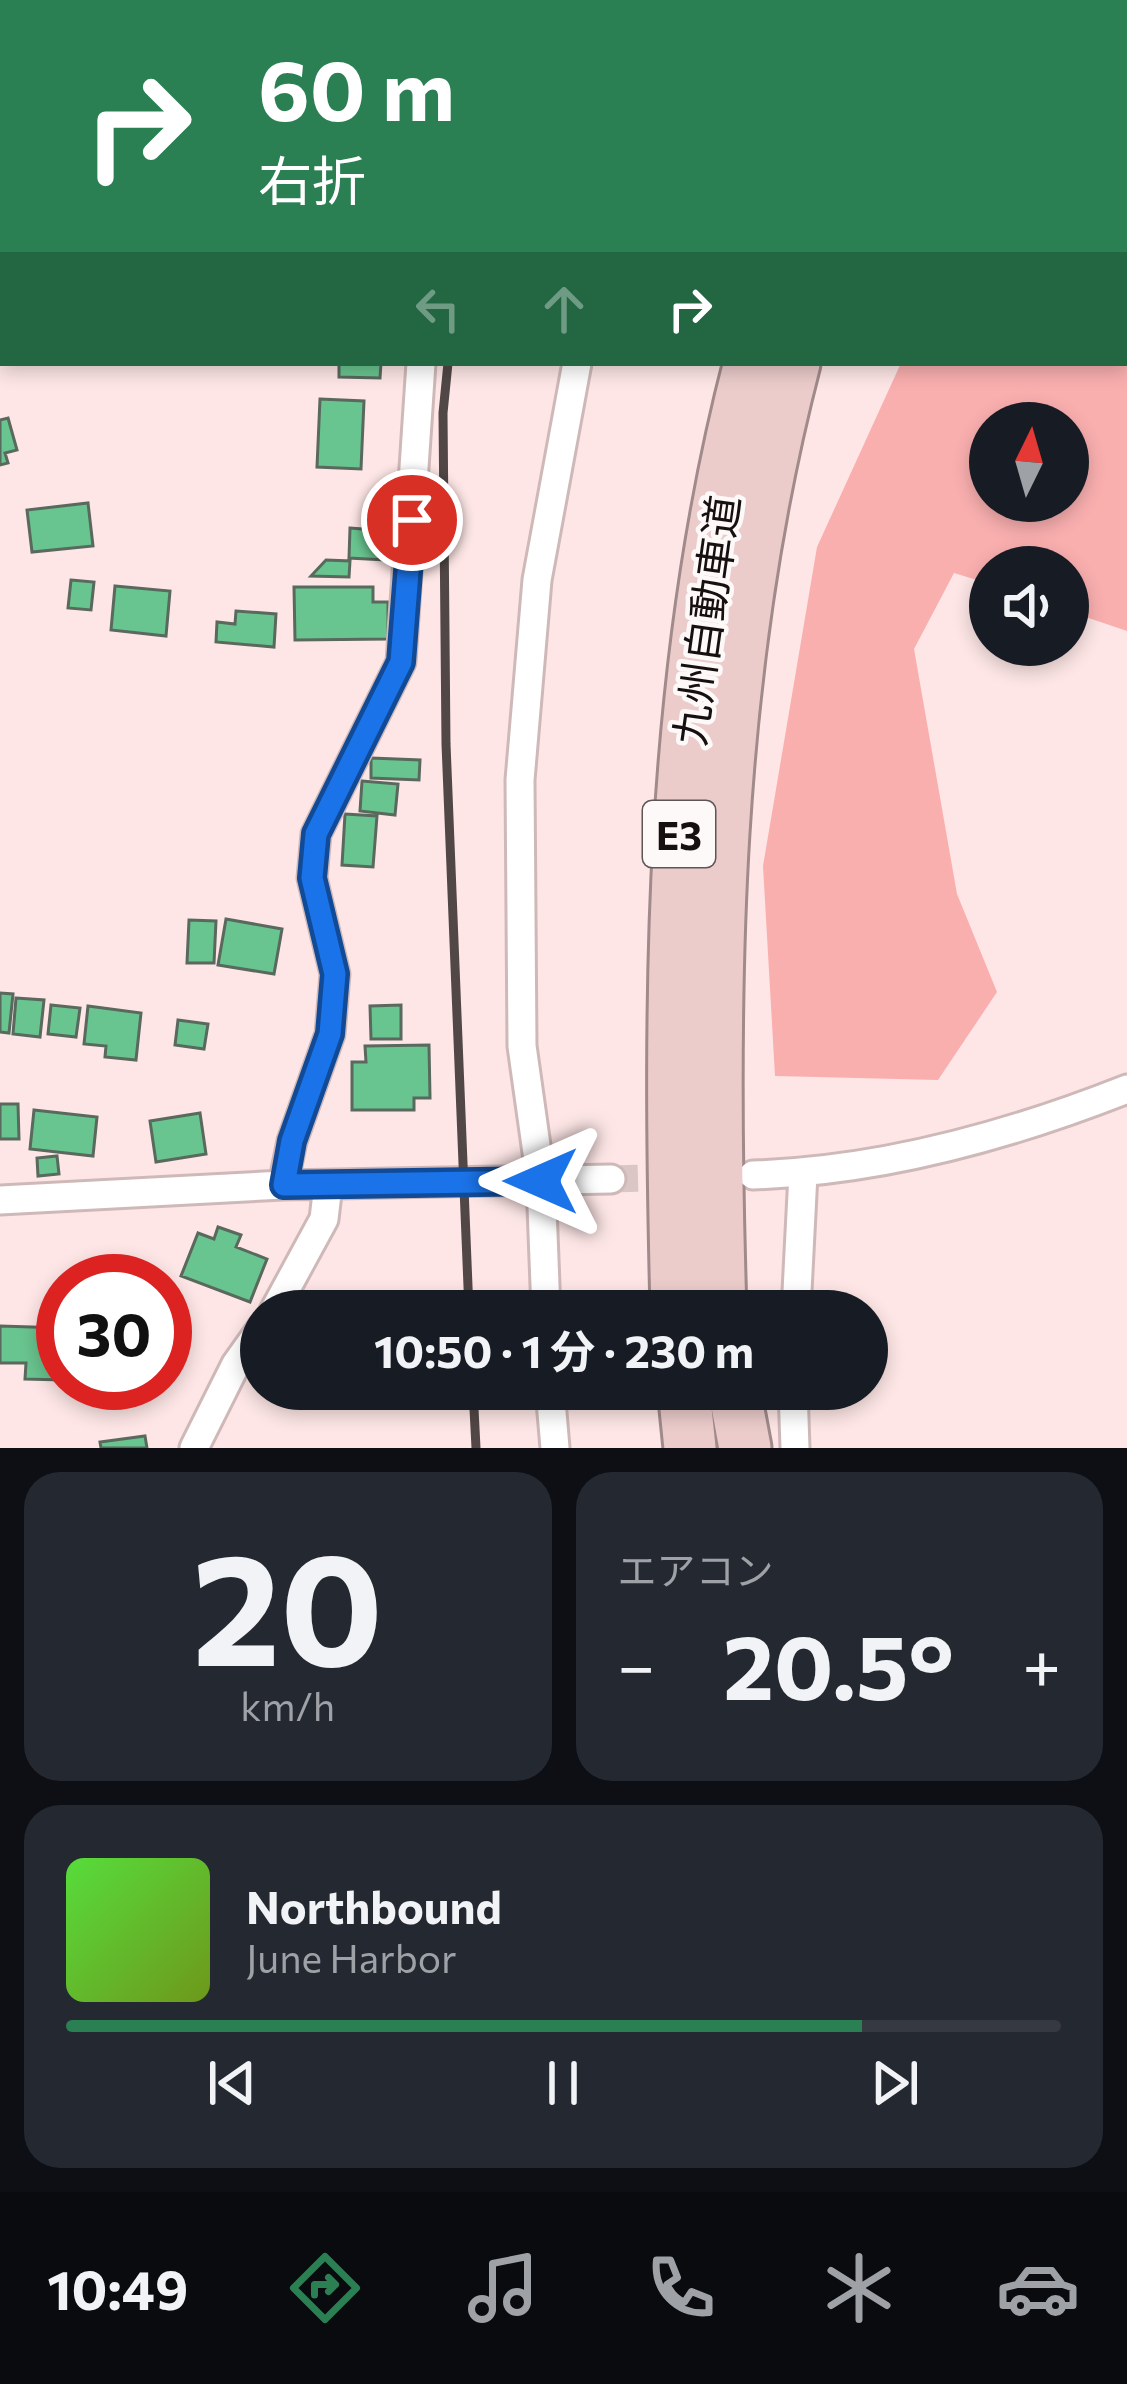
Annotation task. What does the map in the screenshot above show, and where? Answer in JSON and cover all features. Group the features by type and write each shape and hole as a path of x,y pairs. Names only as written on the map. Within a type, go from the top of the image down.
{"highway":[{"name":"九州自動車道","path":"676,1290 671,1061 676,872 712,546 749,366"},
{"name":"九州自動車道","path":"719,1290 712,1060 730,728 756,549 793,366"},
{"path":"686,1410 690,1448"},
{"path":"731,1410 732,1448"},
{"path":"735,1410 745,1448"}],"street":[{"path":"284,1185 292,1141 330,1034 335,974 312,878 316,834 401,662 421,366"},
{"path":"545,1290 541,1181 523,1046 520,780 538,580 576,366"},
{"path":"753,1175 803,1174 1018,1132 1127,1089"},
{"path":"797,1290 803,1174"},
{"path":"0,1200 284,1185 611,1179"},
{"path":"286,1290 324,1220 328,1185"},
{"path":"194,1448 240,1358"},
{"path":"552,1410 555,1448"},
{"path":"794,1410 795,1448"}],"shaded area":[{"path":"900,366 1127,366 1127,631 1089,618 1089,546 969,546 969,578 954,573 914,649 957,894 997,992 938,1080 775,1076 763,866 817,547"}],"building":[{"path":"339,366 381,366 380,378 339,377"},
{"path":"320,399 364,401 361,469 317,467"},
{"path":"8,418 17,450 5,453 8,463 0,465 0,420"},
{"path":"88,503 93,546 32,552 27,510"},
{"path":"350,528 387,531 385,560 349,558"},
{"path":"326,560 350,561 349,577 311,576"},
{"path":"71,580 94,582 91,610 68,608"},
{"path":"115,586 170,591 166,636 111,630"},
{"path":"294,587 373,587 373,602 388,602 388,639 295,640"},
{"path":"236,611 276,614 274,647 216,642 217,622 235,624"},
{"path":"371,758 420,760 419,780 371,778"},
{"path":"362,781 398,784 395,815 360,811"},
{"path":"345,814 377,816 373,867 342,865"},
{"path":"226,919 282,929 274,974 218,965"},
{"path":"189,920 216,921 214,963 187,963"},
{"path":"0,993 13,994 9,1033 0,1032"},
{"path":"16,998 44,1000 40,1037 13,1034"},
{"path":"51,1005 80,1008 76,1037 48,1034"},
{"path":"401,1005 401,1039 371,1039 370,1006"},
{"path":"88,1006 141,1013 136,1060 105,1057 106,1046 84,1044"},
{"path":"178,1020 208,1024 204,1049 175,1045"},
{"path":"429,1045 430,1098 414,1098 414,1110 352,1110 352,1062 366,1062 365,1046"},
{"path":"0,1104 18,1104 19,1139 0,1139"},
{"path":"34,1110 97,1117 93,1156 30,1149"},
{"path":"200,1113 206,1154 156,1162 150,1121"},
{"path":"57,1156 59,1174 38,1176 37,1158"},
{"path":"218,1227 241,1235 236,1247 267,1259 255,1290 240,1290 240,1298 192,1280 190,1254 198,1233 214,1239"},
{"path":"0,1326 36,1327 36,1379 25,1379 26,1363 0,1363"},
{"path":"145,1436 147,1448 101,1448 100,1442"}],"tunnel":[{"path":"611,1179 685,1177"}],"railway":[{"path":"448,366 443,413 446,744 468,1290"},
{"path":"474,1410 476,1448"}],"route":[{"path":"412,520 401,662 316,834 312,878 335,974 330,1034 292,1141 284,1185 541,1181"}]}
